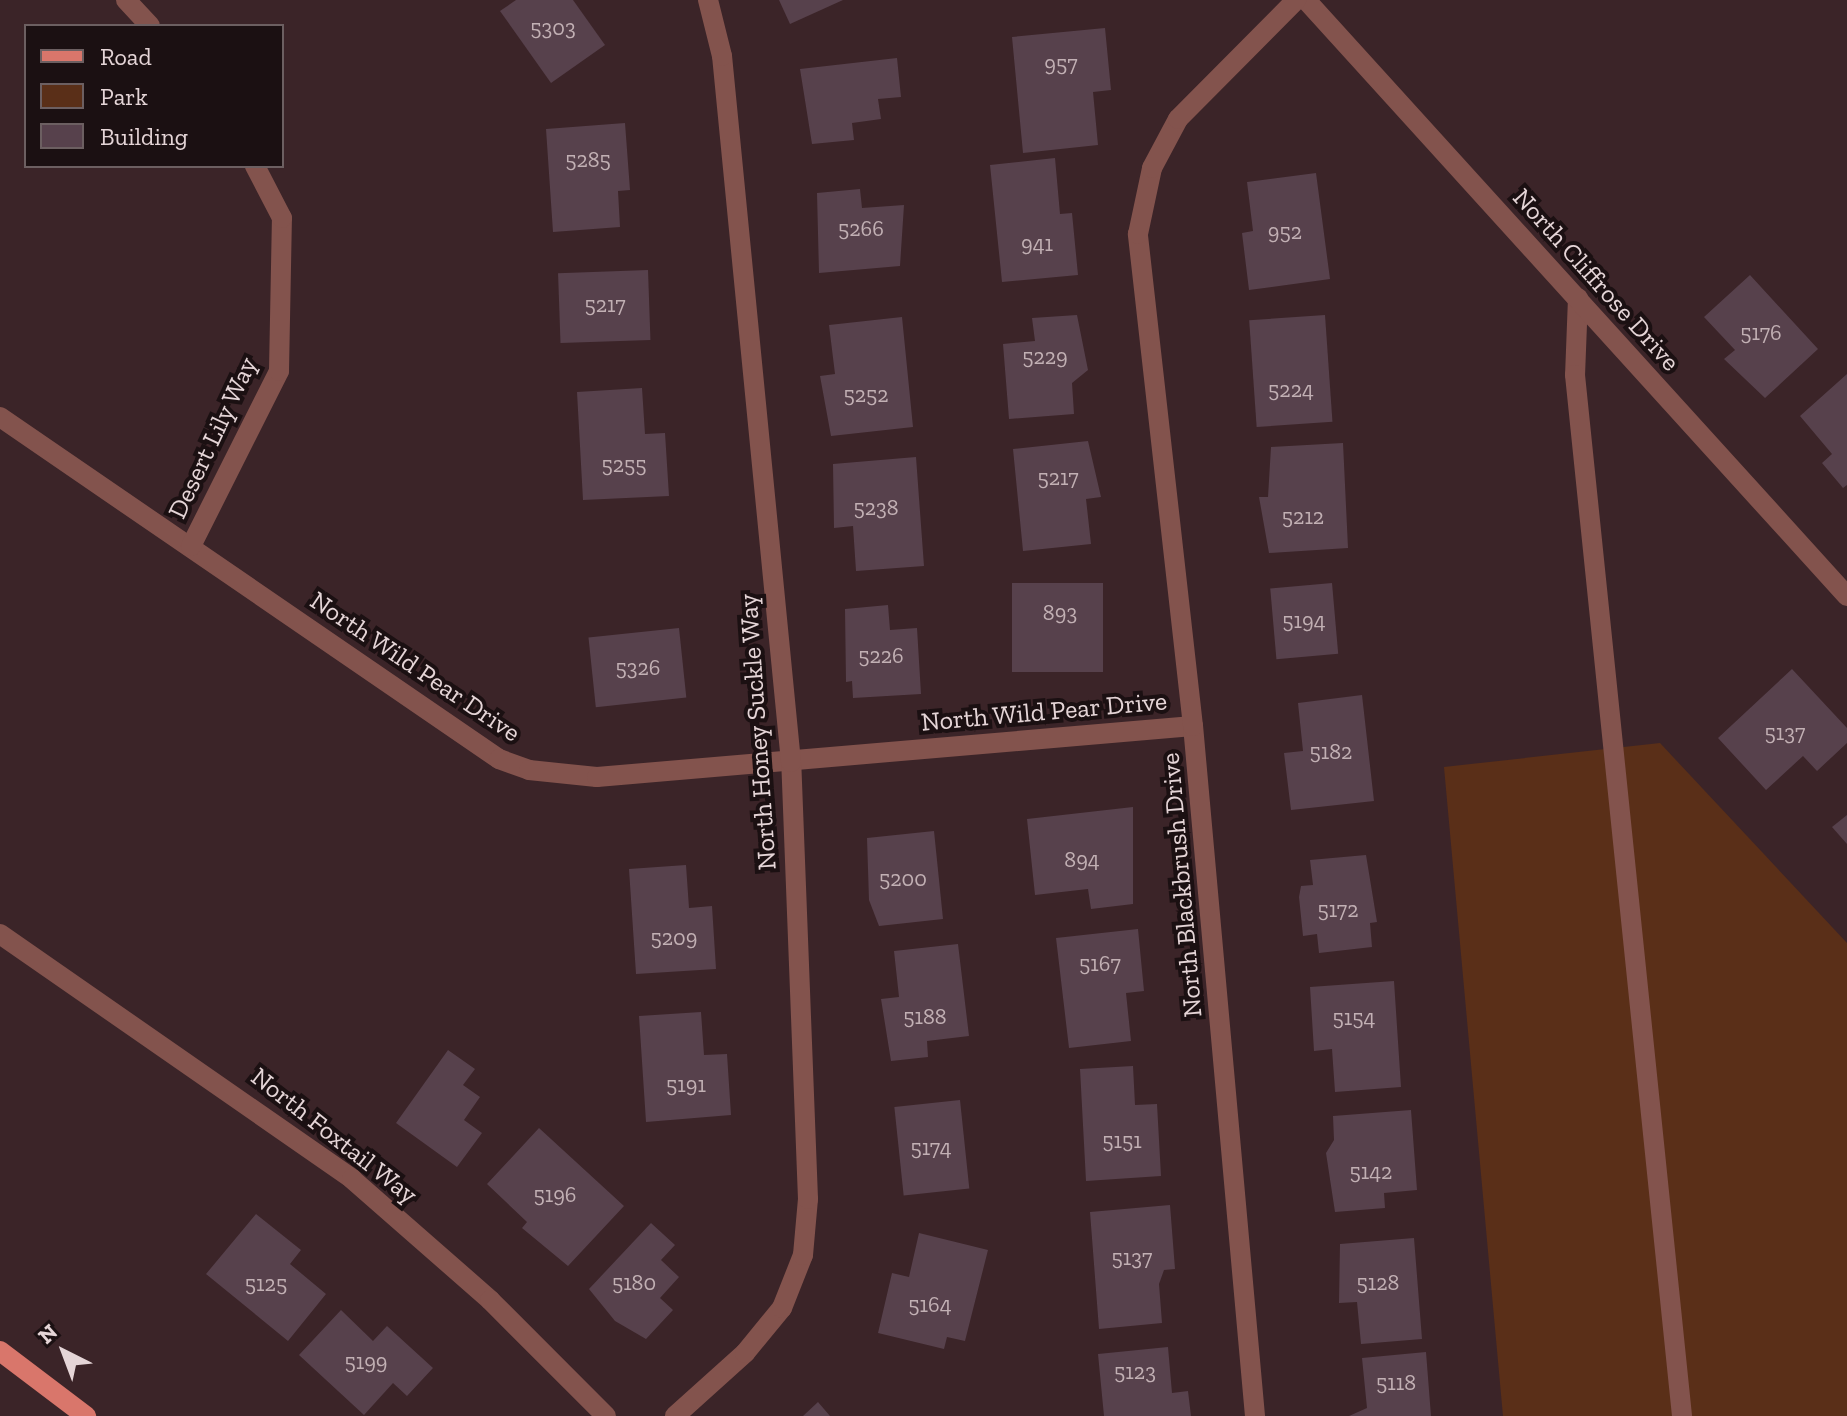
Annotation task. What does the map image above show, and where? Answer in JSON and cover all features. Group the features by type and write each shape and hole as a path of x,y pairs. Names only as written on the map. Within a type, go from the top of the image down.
{"main road":[{"path":"0,1351 86,1416"}],"street":[{"path":"126,0 148,24"},
{"name":"North Honey Suckle Way","path":"675,1416 765,1332 803,1255 808,1199 791,762 722,56 708,0"},
{"name":"North Blackbrush Drive","path":"1255,1416 1193,726 1143,302 1138,234 1163,143 1195,96 1296,0"},
{"name":"North Cliffrose Drive","path":"1306,0 1847,596"},
{"name":"Desert Lily Way","path":"191,546 279,371 282,218 256,168"},
{"path":"1578,298 1575,375 1682,1416"},
{"name":"North Wild Pear Drive","path":"0,417 509,763 574,778 1193,726"},
{"name":"North Foxtail Way","path":"0,934 341,1170 490,1300 606,1416"}],"green space":[{"path":"1660,743 1847,943 1847,1416 1503,1416 1444,767"}],"building":[{"path":"516,0 573,0 605,45 551,83 500,11"},
{"path":"779,0 843,0 790,24"},
{"path":"1105,28 1111,90 1093,92 1098,145 1023,153 1012,37"},
{"path":"897,58 901,97 878,99 881,119 852,123 854,140 812,144 800,69"},
{"path":"625,123 630,190 618,191 620,227 553,232 546,129"},
{"path":"1055,158 1060,214 1072,213 1078,275 1002,282 990,165"},
{"path":"1316,173 1330,279 1249,290 1242,233 1253,231 1247,182"},
{"path":"860,189 862,208 904,205 900,266 819,273 817,193"},
{"path":"648,270 650,340 560,343 558,273"},
{"path":"1750,275 1818,349 1765,398 1724,359 1735,350 1704,317"},
{"path":"1077,315 1088,370 1072,383 1074,414 1009,419 1003,344 1035,341 1032,318"},
{"path":"1325,315 1332,422 1257,427 1249,320"},
{"path":"902,317 913,427 831,436 820,376 835,374 829,325"},
{"path":"1847,374 1847,485 1843,488 1822,463 1832,454 1800,416"},
{"path":"642,388 645,434 665,433 669,496 583,500 577,392"},
{"path":"1088,441 1101,497 1086,499 1091,544 1023,551 1013,449"},
{"path":"1343,443 1348,548 1269,553 1259,497 1268,497 1271,447"},
{"path":"916,457 924,566 856,571 853,526 834,528 833,464"},
{"path":"1012,583 1103,583 1103,672 1012,672"},
{"path":"1332,583 1338,654 1276,659 1270,588"},
{"path":"888,605 890,630 917,628 921,694 853,698 852,681 846,682 845,609"},
{"path":"679,628 686,698 596,707 588,638"},
{"path":"1792,669 1847,728 1847,743 1817,771 1803,756 1766,790 1718,738"},
{"path":"1362,695 1374,801 1291,810 1284,753 1303,751 1298,703"},
{"path":"1133,807 1133,904 1091,909 1088,889 1035,895 1027,819"},
{"path":"1847,815 1847,844 1832,827"},
{"path":"934,831 943,919 879,926 869,900 867,838"},
{"path":"1366,855 1377,922 1370,923 1372,947 1319,953 1317,934 1303,936 1299,897 1301,886 1313,885 1310,860"},
{"path":"686,865 689,908 712,906 716,969 636,974 629,869"},
{"path":"1138,929 1144,991 1126,993 1131,1041 1069,1048 1056,938"},
{"path":"958,944 969,1036 927,1041 928,1057 891,1061 881,999 899,997 894,951"},
{"path":"1394,981 1401,1087 1335,1092 1332,1049 1314,1051 1310,987"},
{"path":"701,1012 704,1055 727,1054 731,1115 646,1122 639,1016"},
{"path":"448,1050 475,1069 463,1085 480,1097 464,1120 482,1133 457,1167 396,1123"},
{"path":"1133,1066 1135,1105 1157,1104 1161,1176 1086,1181 1080,1069"},
{"path":"960,1100 969,1189 904,1195 894,1107"},
{"path":"1411,1110 1417,1190 1384,1193 1385,1208 1335,1212 1326,1153 1334,1140 1333,1116"},
{"path":"539,1128 624,1206 568,1266 522,1228 527,1222 487,1184"},
{"path":"1170,1205 1175,1269 1164,1270 1159,1284 1162,1323 1099,1329 1090,1212"},
{"path":"256,1214 301,1250 290,1264 326,1294 288,1341 206,1274"},
{"path":"651,1223 675,1245 661,1260 679,1277 660,1298 673,1310 646,1339 615,1321 589,1289"},
{"path":"919,1233 988,1250 965,1341 947,1337 944,1349 878,1333 892,1273 909,1277"},
{"path":"1414,1238 1422,1339 1361,1344 1357,1302 1339,1303 1340,1244"},
{"path":"341,1310 373,1341 387,1326 433,1368 407,1396 393,1383 364,1415 299,1355"},
{"path":"1168,1347 1172,1393 1188,1391 1191,1416 1104,1416 1098,1354"},
{"path":"1426,1352 1431,1416 1349,1416 1367,1408 1362,1358"},
{"path":"818,1402 830,1416 803,1416"}]}
